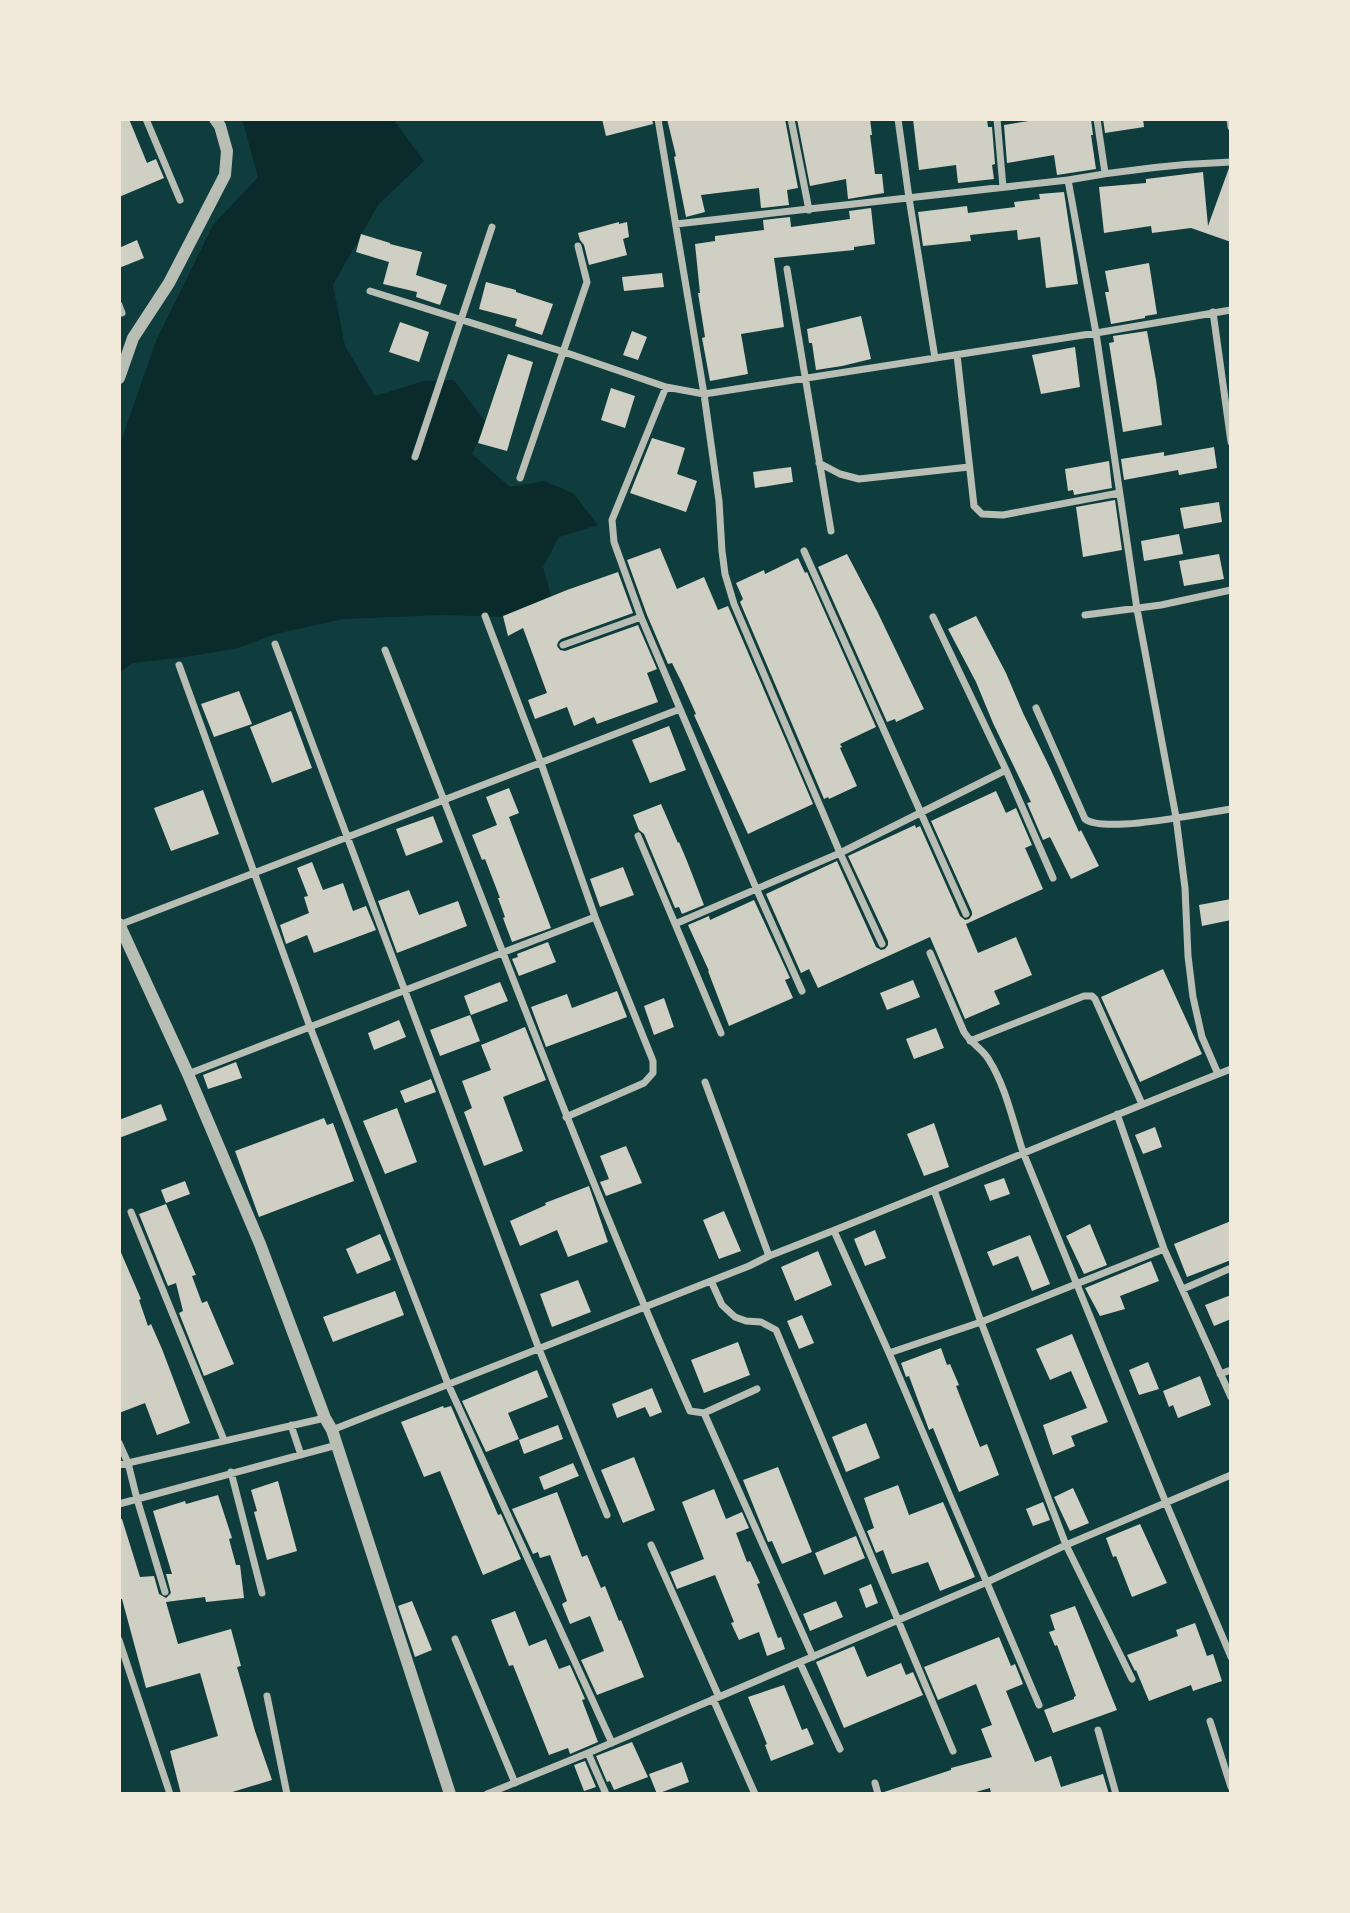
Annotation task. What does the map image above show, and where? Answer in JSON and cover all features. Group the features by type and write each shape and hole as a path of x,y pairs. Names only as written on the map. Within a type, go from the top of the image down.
{"street":[{"path":"146,119 180,200"},
{"path":"119,378 133,338 169,284 225,175 228,151 215,119"},
{"path":"658,119 704,394 719,501 725,574 734,604 840,853 882,944"},
{"path":"791,119 809,210"},
{"path":"898,119 935,358"},
{"path":"997,119 1003,187"},
{"path":"1097,119 1105,173"},
{"path":"1230,119 1231,127"},
{"path":"676,224 1068,180 1177,164 1231,162"},
{"path":"1068,180 1096,333 1137,608 1176,817 1185,888 1193,997 1202,1037 1218,1074"},
{"path":"415,457 492,228"},
{"path":"520,478 587,282 578,246"},
{"path":"787,269 831,531"},
{"path":"370,291 666,387 704,394 1231,310"},
{"path":"1213,312 1231,442"},
{"path":"957,355 974,506 982,514 1003,515 1119,494"},
{"path":"666,387 611,520 614,542 641,617 802,991"},
{"path":"819,463 840,474 859,479 969,467"},
{"path":"804,551 965,914"},
{"path":"1085,615 1185,601 1231,590"},
{"path":"485,616 541,763 595,917 653,1061 653,1073 644,1083 566,1117"},
{"path":"563,645 641,617"},
{"path":"933,617 1006,770 1053,878"},
{"path":"275,644 539,1349 607,1515"},
{"path":"385,650 566,1117 690,1411 704,1413 757,1389"},
{"path":"179,665 310,1027 448,1384 612,1743"},
{"path":"1036,708 1085,819 1090,823 1127,824 1231,810"},
{"path":"450,1794 332,1430 325,1418 260,1244 188,1074 119,925 680,709"},
{"path":"675,924 840,853 1006,770"},
{"path":"638,836 721,1033"},
{"path":"188,1074 595,917"},
{"path":"930,953 970,1041 983,1051 990,1061 1005,1095 1023,1152 1076,1284 1231,1657"},
{"path":"970,1041 1084,996 1091,996 1095,999 1142,1104"},
{"path":"332,1430 749,1266 1231,1069"},
{"path":"705,1082 769,1256"},
{"path":"1117,1114 1164,1249 1231,1397"},
{"path":"934,1190 1066,1545 1132,1679"},
{"path":"131,1212 225,1440"},
{"path":"834,1231 1039,1705"},
{"path":"889,1353 981,1322 1164,1249"},
{"path":"1182,1290 1231,1268"},
{"path":"711,1281 722,1305 734,1317 761,1322 776,1330 953,1751"},
{"path":"1220,1374 1231,1370"},
{"path":"704,1413 813,1657"},
{"path":"123,1464 325,1418"},
{"path":"291,1425 301,1455"},
{"path":"119,1443 123,1464 137,1499 165,1592"},
{"path":"119,1504 337,1445"},
{"path":"232,1472 262,1593"},
{"path":"487,1794 500,1791 813,1657 1231,1475"},
{"path":"651,1545 755,1794"},
{"path":"455,1639 515,1783"},
{"path":"119,1640 170,1794"},
{"path":"800,1662 840,1749"},
{"path":"267,1696 287,1794"},
{"path":"1210,1721 1231,1787"},
{"path":"1098,1730 1116,1794"},
{"path":"588,1753 606,1794"},
{"path":"875,1783 878,1794"}],"water":[{"path":"242,119 393,119 424,161 378,205 333,285 345,346 375,396 424,381 454,380 486,423 472,454 510,487 544,481 573,493 598,525 559,537 543,567 551,596 509,617 443,615 343,619 275,634 238,648 133,663 119,673 119,447 156,341 213,225 258,177"}],"building":[{"path":"119,119 129,119 147,163 156,159 164,178 119,197"},
{"path":"602,119 652,119 653,124 606,136"},
{"path":"667,119 785,119 798,188 787,190 789,205 761,208 759,188 701,195 705,212 686,217"},
{"path":"797,119 870,119 875,174 882,174 884,193 848,199 846,179 810,186"},
{"path":"913,119 987,119 988,127 992,127 994,179 958,183 956,165 919,170"},
{"path":"1041,119 1091,119 1096,169 1057,175 1054,155 1007,163 1004,125"},
{"path":"1103,119 1143,119 1144,127 1105,133"},
{"path":"1229,168 1231,242 1191,228 1152,233 1151,226 1104,233 1099,187 1146,183 1146,179 1203,172 1208,226"},
{"path":"1064,192 1078,284 1046,288 1040,237 1018,240 1017,230 970,235 971,241 923,246 918,212 967,206 968,213 1015,207 1014,202 1040,199 1039,194"},
{"path":"871,208 875,244 854,247 854,250 774,258 784,327 741,334 748,374 710,381 702,338 705,337 698,293 695,244 715,241 715,236 764,230 763,220 790,217 791,227 850,219 849,211"},
{"path":"627,222 629,237 623,239 627,255 589,265 578,233"},
{"path":"361,234 422,252 416,275 447,285 440,305 416,297 417,292 383,284 389,262 356,252"},
{"path":"137,240 144,258 119,268 119,248"},
{"path":"1149,263 1157,314 1111,324 1105,292 1109,292 1105,271"},
{"path":"662,273 664,287 624,291 622,277"},
{"path":"486,282 553,304 542,335 515,326 517,319 479,309"},
{"path":"861,316 871,359 816,370 807,329"},
{"path":"400,322 429,332 419,362 389,352"},
{"path":"632,331 647,337 638,360 623,355"},
{"path":"1147,331 1162,425 1123,432 1109,343 1114,342 1113,336"},
{"path":"1075,347 1080,387 1041,394 1032,355"},
{"path":"508,354 533,362 507,451 478,443"},
{"path":"611,388 635,396 625,428 601,420"},
{"path":"652,438 685,448 677,474 697,481 686,512 630,493"},
{"path":"1214,447 1217,468 1179,475 1178,470 1124,480 1121,459 1164,452 1164,456"},
{"path":"1109,461 1112,488 1074,495 1073,490 1068,491 1065,469"},
{"path":"791,467 793,482 755,488 753,472"},
{"path":"1115,500 1122,550 1083,557 1076,507"},
{"path":"1219,502 1222,522 1184,529 1180,508"},
{"path":"1179,534 1183,554 1144,561 1141,541"},
{"path":"660,548 677,589 704,577 718,610 728,606 813,804 748,834 682,683 672,663 668,664 627,560"},
{"path":"847,554 924,709 896,722 895,719 887,722 818,567"},
{"path":"1219,554 1224,579 1184,586 1179,561"},
{"path":"798,558 805,573 807,572 876,727 840,744 857,786 829,799 824,799 740,602 743,599 736,583 764,570 765,574"},
{"path":"618,572 633,613 561,639 557,646 565,651 638,625 657,669 647,673 658,702 597,724 594,717 574,726 567,707 535,719 528,700 547,693 523,628 508,636 503,616"},
{"path":"976,616 1006,673 1079,832 1081,830 1099,866 1071,879 1050,837 1043,840 1027,803 1031,802 976,682 948,629"},
{"path":"239,691 252,724 214,737 201,704"},
{"path":"291,711 312,768 272,783 250,727"},
{"path":"669,726 686,770 650,783 632,740"},
{"path":"509,788 519,813 509,817 551,928 512,942 503,918 505,917 500,898 485,859 482,860 472,835 497,825 486,797"},
{"path":"203,790 219,834 171,851 154,808"},
{"path":"996,791 1006,813 1016,808 1032,845 1025,848 1043,889 966,924 978,953 1016,937 1032,975 994,991 1000,1004 965,1019 930,937 818,988 809,969 801,973 766,894 837,861 876,947 885,949 888,941 848,856 915,825 916,828 920,826 960,916 965,920 969,919 972,912 931,821"},
{"path":"661,804 704,905 682,914 679,907 675,908 644,834 639,830 633,815"},
{"path":"433,816 443,842 406,856 396,829"},
{"path":"312,862 323,890 343,883 353,911 366,906 376,930 314,953 307,935 286,944 280,925 309,913 304,897 308,896 297,868"},
{"path":"623,867 634,895 600,907 590,879"},
{"path":"409,890 419,915 458,901 467,926 397,953 378,901"},
{"path":"1231,899 1231,920 1202,926 1199,905"},
{"path":"754,900 790,978 785,980 793,998 729,1026 709,971 688,925 709,916 710,920"},
{"path":"548,942 556,962 519,976 512,959 518,957 517,954"},
{"path":"1163,969 1202,1054 1140,1082 1101,997"},
{"path":"913,980 920,997 887,1010 880,993"},
{"path":"500,982 508,1001 471,1015 464,996"},
{"path":"617,991 627,1017 546,1047 531,1007 567,994 572,1008"},
{"path":"664,998 674,1027 654,1035 644,1006"},
{"path":"470,1015 480,1041 440,1056 430,1030"},
{"path":"399,1020 406,1037 374,1050 368,1033"},
{"path":"525,1027 546,1080 503,1097 523,1151 484,1166 464,1112 472,1108 462,1081 491,1070 481,1045"},
{"path":"936,1028 944,1048 914,1059 906,1039"},
{"path":"236,1062 242,1078 208,1089 203,1075"},
{"path":"431,1079 436,1092 405,1103 400,1091"},
{"path":"161,1104 167,1120 119,1138 119,1120"},
{"path":"397,1108 417,1162 385,1174 363,1121"},
{"path":"324,1118 327,1125 333,1123 354,1181 259,1217 235,1151"},
{"path":"934,1123 949,1167 924,1176 907,1134"},
{"path":"1155,1127 1162,1147 1143,1154 1135,1135"},
{"path":"626,1146 642,1183 606,1196 600,1182 609,1179 600,1156"},
{"path":"1004,1178 1010,1194 990,1201 984,1185"},
{"path":"185,1181 190,1194 166,1203 161,1190"},
{"path":"589,1186 608,1242 568,1257 557,1230 520,1246 510,1221 546,1205 545,1203"},
{"path":"166,1204 196,1275 192,1276 202,1303 207,1301 234,1364 204,1376 179,1313 183,1311 176,1283 168,1286 139,1214"},
{"path":"724,1211 741,1251 719,1259 703,1220"},
{"path":"1231,1221 1231,1260 1187,1277 1174,1244"},
{"path":"1090,1224 1107,1265 1084,1274 1066,1236"},
{"path":"875,1230 886,1258 865,1266 854,1239"},
{"path":"380,1234 391,1260 357,1274 346,1249"},
{"path":"1030,1235 1050,1284 1032,1291 1018,1256 993,1266 987,1252"},
{"path":"119,1248 141,1299 139,1300 148,1326 151,1324 162,1349 190,1423 157,1435 145,1403 119,1413"},
{"path":"818,1251 832,1285 795,1301 781,1267"},
{"path":"1151,1261 1159,1281 1120,1296 1125,1309 1100,1316 1085,1288"},
{"path":"578,1280 591,1312 552,1327 540,1294"},
{"path":"395,1291 404,1315 333,1342 323,1317"},
{"path":"1231,1295 1231,1319 1214,1326 1205,1305"},
{"path":"802,1315 814,1343 799,1349 787,1321"},
{"path":"1072,1334 1108,1422 1071,1436 1075,1446 1053,1455 1043,1425 1087,1408 1071,1371 1050,1380 1036,1349"},
{"path":"738,1342 750,1375 704,1393 691,1360"},
{"path":"941,1348 959,1385 956,1386 980,1447 987,1444 999,1475 959,1492 933,1428 929,1430 909,1376 906,1377 901,1363"},
{"path":"1148,1362 1159,1389 1139,1395 1129,1370"},
{"path":"537,1370 548,1397 508,1413 519,1439 486,1452 462,1401"},
{"path":"1200,1376 1211,1405 1178,1418 1173,1405 1169,1407 1163,1391"},
{"path":"652,1388 662,1412 650,1417 645,1407 617,1418 612,1404"},
{"path":"443,1406 451,1406 498,1515 501,1514 521,1559 483,1575 440,1471 424,1477 401,1422"},
{"path":"866,1423 880,1458 846,1472 832,1437"},
{"path":"558,1425 563,1439 524,1454 519,1440"},
{"path":"634,1457 655,1510 623,1523 601,1470"},
{"path":"573,1463 579,1476 544,1490 539,1477"},
{"path":"778,1467 812,1552 782,1564 772,1541 768,1542 743,1480"},
{"path":"278,1481 297,1551 267,1560 251,1490"},
{"path":"898,1485 909,1515 943,1502 975,1577 940,1591 928,1562 892,1574 883,1550 876,1553 867,1531 874,1528 864,1498"},
{"path":"1073,1488 1089,1523 1070,1531 1054,1497"},
{"path":"714,1489 726,1519 742,1512 749,1528 736,1533 747,1562 750,1561 760,1583 757,1584 785,1649 767,1656 759,1632 739,1640 715,1575 677,1589 670,1572 704,1559 682,1502"},
{"path":"557,1492 582,1557 587,1555 601,1588 605,1586 644,1677 597,1695 581,1660 604,1651 590,1616 570,1624 562,1604 567,1601 550,1555 540,1558 538,1552 533,1554 512,1509"},
{"path":"218,1495 232,1538 229,1539 236,1565 240,1565 244,1598 206,1602 205,1597 166,1602 178,1644 231,1629 241,1666 237,1667 272,1780 226,1794 181,1794 170,1751 218,1736 200,1673 146,1688 122,1599 119,1599 119,1520 122,1519 140,1577 154,1576 159,1594 166,1598 171,1593 166,1574 172,1574 153,1511"},
{"path":"1043,1502 1050,1520 1033,1526 1026,1509"},
{"path":"1140,1524 1167,1583 1132,1597 1106,1538"},
{"path":"856,1536 865,1558 824,1575 815,1553"},
{"path":"871,1584 878,1603 866,1608 859,1589"},
{"path":"412,1601 432,1650 415,1657 398,1606"},
{"path":"836,1601 843,1617 810,1631 803,1614"},
{"path":"1075,1606 1117,1710 1053,1733 1044,1710 1076,1696 1057,1645 1055,1646 1049,1632 1055,1630 1050,1615"},
{"path":"515,1611 529,1646 546,1639 559,1669 570,1665 585,1699 582,1700 598,1742 570,1754 568,1748 549,1755 513,1665 509,1666 491,1620"},
{"path":"1195,1623 1207,1656 1213,1654 1222,1681 1193,1691 1191,1685 1149,1701 1127,1655 1178,1636 1176,1630"},
{"path":"999,1637 1011,1666 1015,1664 1023,1684 1006,1691 1035,1762 1051,1756 1061,1787 1103,1774 1109,1794 991,1794 990,1788 969,1794 884,1794 951,1768 992,1757 981,1729 992,1725 976,1684 938,1700 924,1667"},
{"path":"854,1646 867,1677 901,1663 906,1675 913,1672 923,1695 844,1728 816,1662"},
{"path":"784,1685 802,1730 807,1728 814,1744 771,1761 748,1697"},
{"path":"632,1742 648,1777 614,1790 610,1781 607,1782 596,1756"},
{"path":"585,1761 596,1787 584,1791 574,1765"},
{"path":"682,1762 689,1782 657,1794 649,1774"}]}
